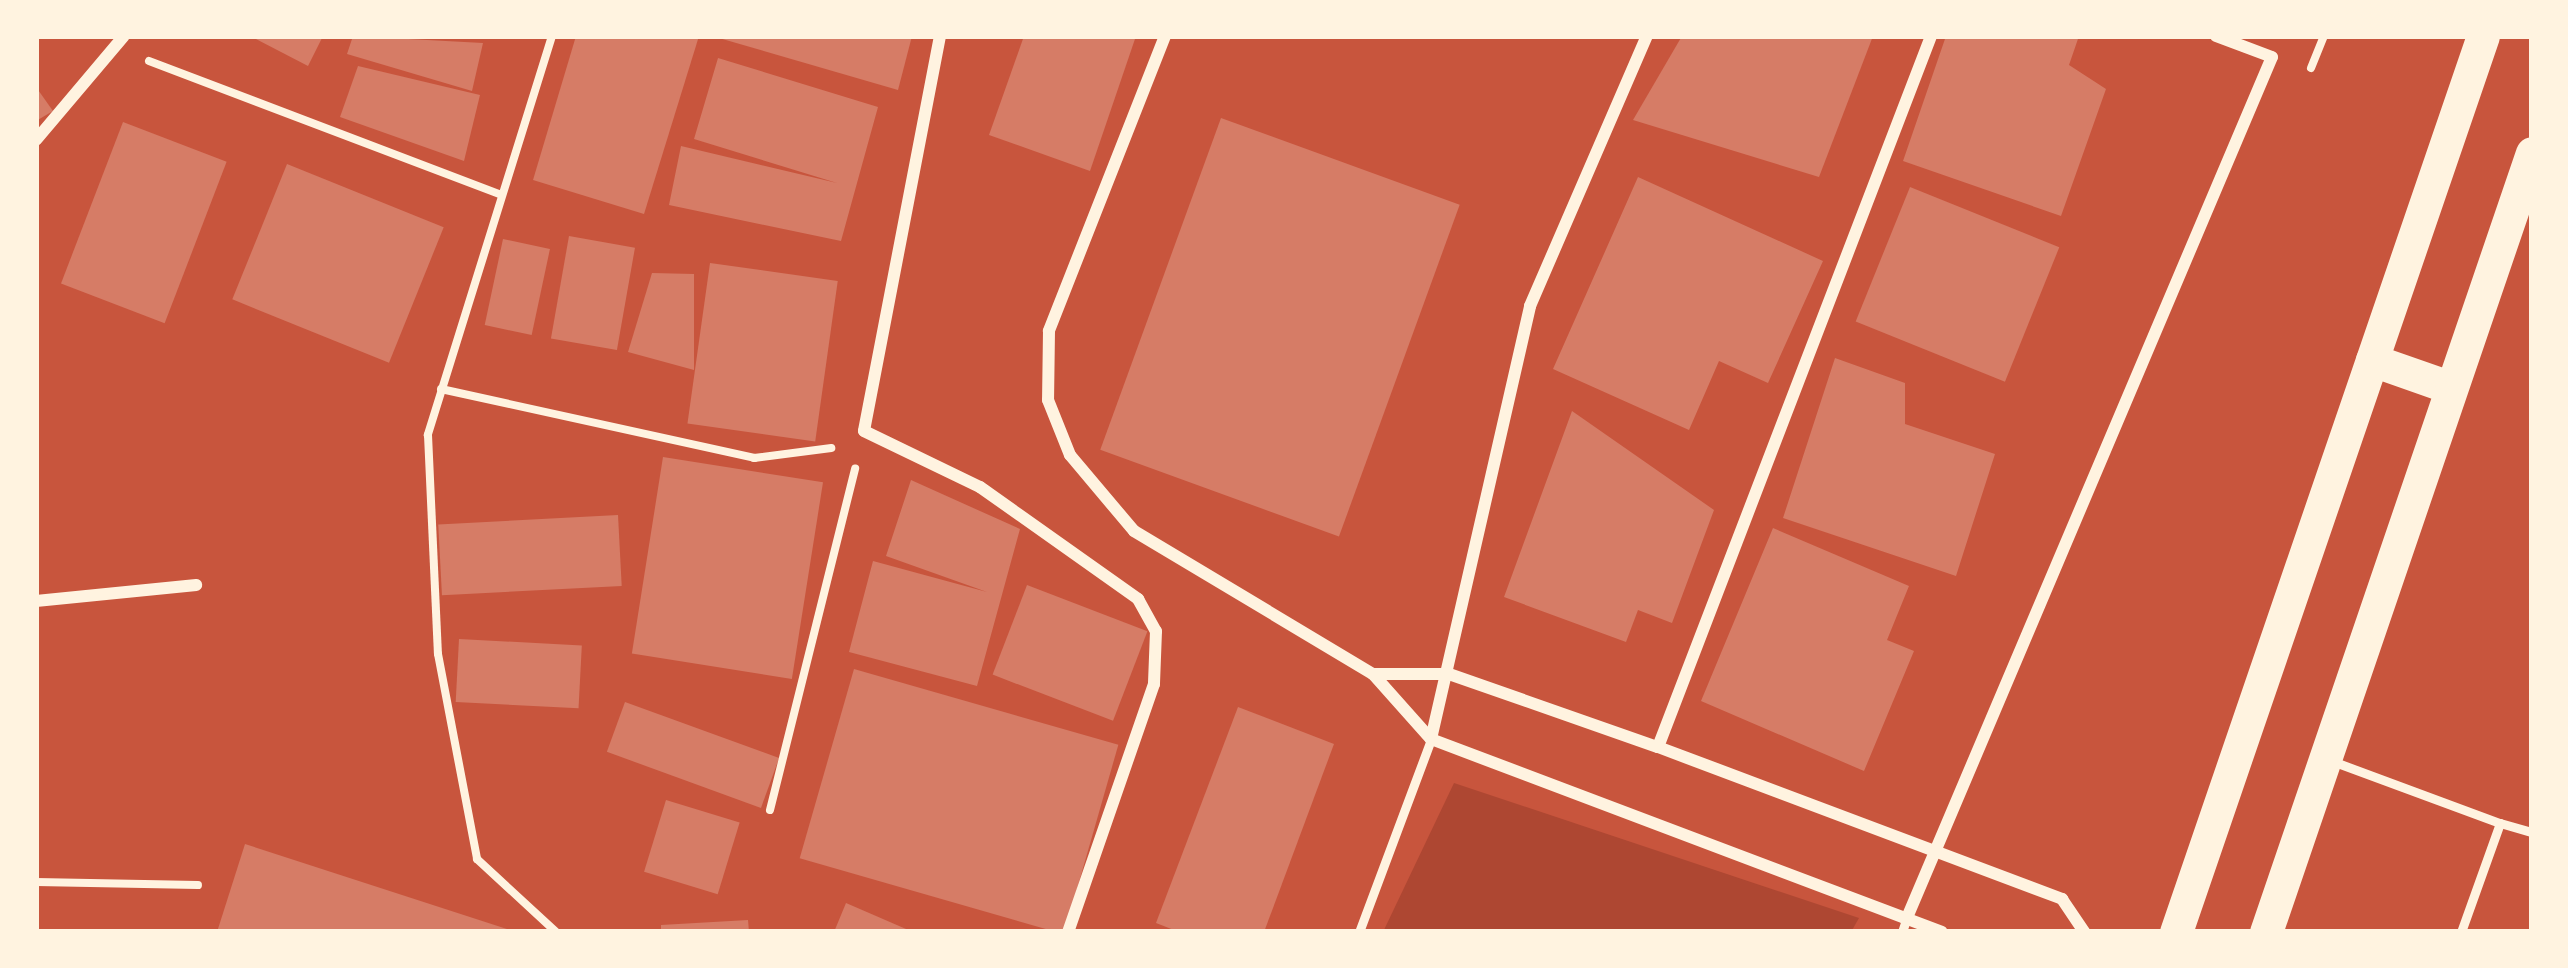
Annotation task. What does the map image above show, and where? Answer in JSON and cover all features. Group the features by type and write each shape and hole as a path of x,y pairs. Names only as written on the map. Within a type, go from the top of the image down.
{"highway":[{"path":"2176,932 2483,36"},
{"path":"2266,932 2532,153"},
{"path":"2372,360 2450,387"}],"street":[{"path":"36,140 124,36"},
{"path":"940,36 864,431 914,447 1016,512 1138,598 1156,631 1154,684 1067,932"},
{"path":"1166,36 1049,331 1048,400 1070,454 1134,531 1373,674 1431,739 1904,926 1942,932"},
{"path":"1431,739 1530,306 1647,36"},
{"path":"1658,747 1931,36"},
{"path":"1904,926 1930,850 2272,57 2216,36"},
{"path":"36,601 196,585"},
{"path":"1373,674 1449,674 1658,747 2062,899 2084,932"}],"lane":[{"path":"1358,932 1431,739"},
{"path":"2327,759 2532,832"},
{"path":"2462,932 2500,823"}],"path":[{"path":"553,36 428,435 438,654 477,859 556,932"},
{"path":"114,48 501,195"},
{"path":"441,389 754,458 806,459 864,431"},
{"path":"770,810 864,431"},
{"path":"36,882 198,885"}],"shaded area":[{"path":"1454,783 1859,918 1851,932 1383,932"}],"building":[{"path":"250,36 323,36 308,66"},
{"path":"353,36 483,43 472,91 347,54"},
{"path":"576,36 699,36 644,214 533,180"},
{"path":"712,36 912,36 898,90"},
{"path":"1024,36 1136,36 1090,171 989,135"},
{"path":"1682,36 1873,36 1819,177 1633,120"},
{"path":"1946,36 2079,36 2069,65 2106,89 2061,216 1903,161"},
{"path":"718,58 878,107 841,241 669,205 681,146 837,183 694,139"},
{"path":"358,66 480,95 464,161 340,117"},
{"path":"36,87 53,111 36,121"},
{"path":"1221,118 1460,205 1339,537 1100,450"},
{"path":"123,122 227,162 165,323 61,284"},
{"path":"287,164 444,227 389,363 232,299"},
{"path":"1638,177 1823,261 1768,383 1719,361 1689,430 1553,369"},
{"path":"1910,187 2059,247 2005,382 1856,321"},
{"path":"569,236 635,248 617,350 551,338"},
{"path":"503,239 550,249 532,335 485,325"},
{"path":"710,263 838,281 815,441 687,423"},
{"path":"652,273 694,274 694,370 628,352"},
{"path":"1835,358 1905,383 1905,424 1995,454 1956,576 1783,518"},
{"path":"1572,411 1714,510 1672,623 1638,610 1626,642 1504,597"},
{"path":"663,457 823,482 792,679 632,654"},
{"path":"911,480 1020,529 977,686 849,652 873,561 987,592 886,556"},
{"path":"618,515 622,586 442,595 438,524"},
{"path":"1773,528 1909,586 1887,640 1914,651 1864,771 1701,701"},
{"path":"1027,585 1147,631 1113,721 993,675"},
{"path":"459,639 582,645 579,708 456,702"},
{"path":"854,669 1118,745 1065,932 800,858"},
{"path":"625,702 779,758 761,808 607,752"},
{"path":"1238,707 1334,744 1264,932 1179,932 1156,923"},
{"path":"666,800 740,823 718,894 644,872"},
{"path":"245,844 513,931 513,932 217,932"},
{"path":"846,903 913,932 834,932"},
{"path":"748,920 749,932 661,932 661,925"}]}
